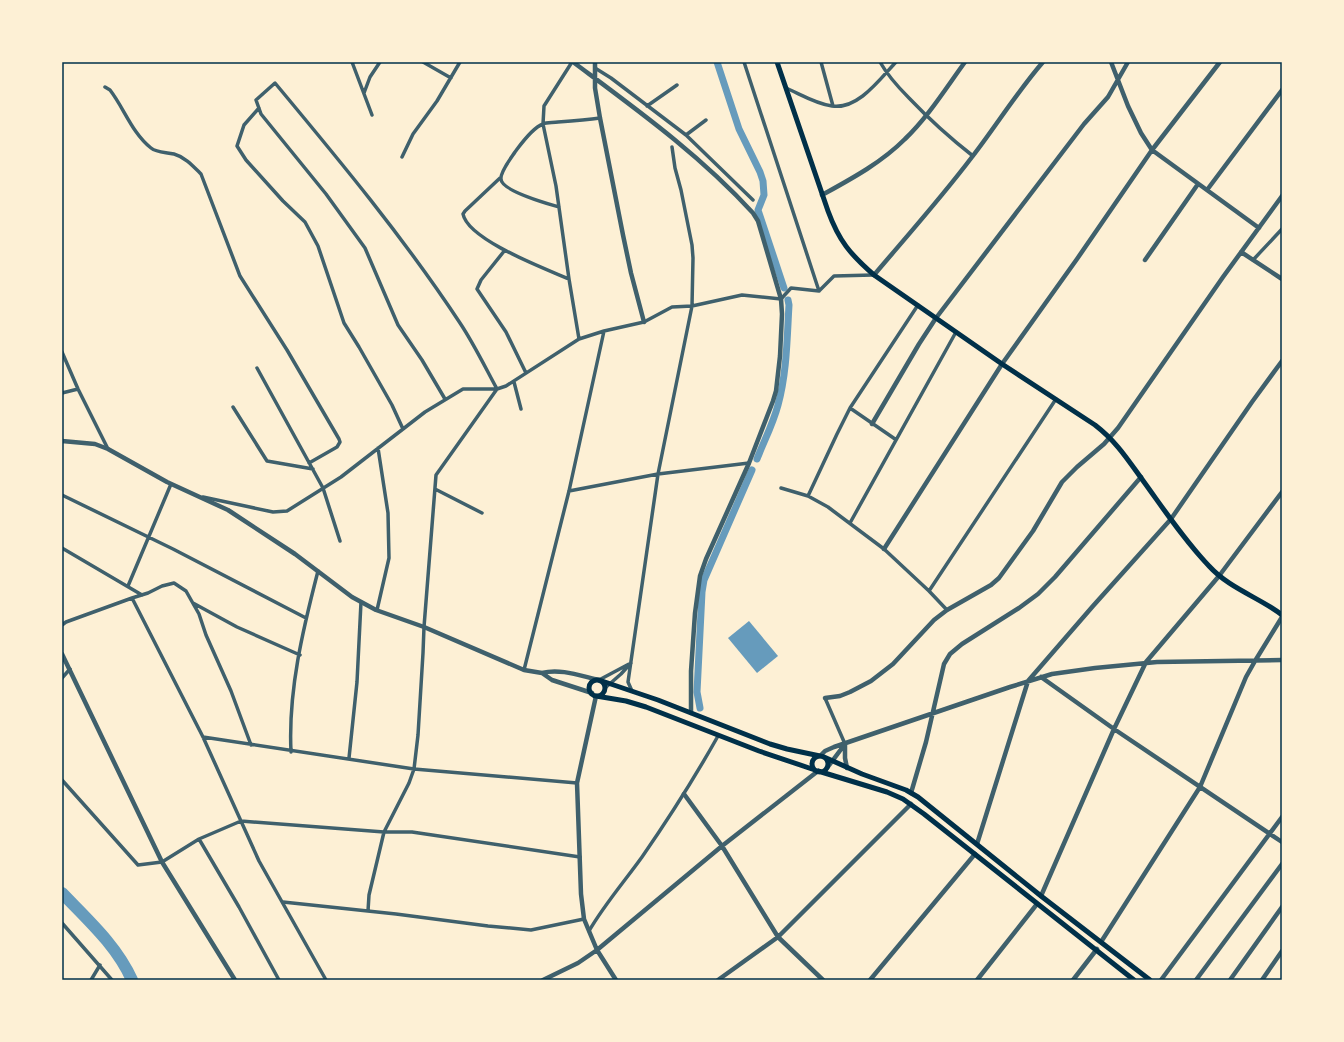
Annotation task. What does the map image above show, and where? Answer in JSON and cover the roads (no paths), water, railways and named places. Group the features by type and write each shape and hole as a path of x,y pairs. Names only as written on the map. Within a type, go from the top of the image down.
{"main road":[{"path":"777,62 833,225 845,246 862,265 874,275 1002,364 1095,425 1123,452 1191,546 1219,576 1226,582 1269,606 1282,616"},
{"path":"594,695 603,693 605,688 604,683 599,680"},
{"path":"1134,980 903,799 887,792 817,771 759,751 636,704 594,695 590,689 590,684 599,680 632,691 780,747 822,756 847,768 911,793 923,800 1041,896 1150,980"},
{"path":"817,771 823,771 827,768 828,763 822,756"},
{"path":"817,771 812,763 815,758 822,756"}],"street":[{"path":"352,62 372,115"},
{"path":"364,93 370,77 380,62"},
{"path":"423,62 451,78"},
{"path":"402,157 413,134 438,101 460,62"},
{"path":"579,339 569,279 560,207 543,124 544,106 572,62 652,121 698,158 753,212 758,221 781,299 782,314 780,356 776,391 749,463 706,559 699,581 694,612 691,671 691,713"},
{"path":"595,62 595,78 600,118 631,273 644,322"},
{"path":"744,62 819,291"},
{"path":"822,62 833,106"},
{"path":"880,62 897,86 926,116 973,156"},
{"path":"786,88 825,105 846,106 866,93 896,62"},
{"path":"822,195 875,165 904,141 926,116 965,62"},
{"path":"819,291 834,276 874,275 927,214 973,156 1009,105 1044,62"},
{"path":"1111,62 1128,106 1141,133 1152,150 1259,228"},
{"path":"872,424 915,350 936,318 1080,130 1108,97 1128,62"},
{"path":"884,549 1002,364 1152,150 1220,62"},
{"path":"595,68 611,78 686,135 753,200"},
{"path":"445,400 422,360 398,325 365,248 326,194 261,114 256,100 275,83 354,179 409,250 461,324 497,389"},
{"path":"646,106 677,85"},
{"path":"105,87 110,90 133,127 151,148 158,152 176,154 180,156 201,174 240,276 284,345 339,439 340,442 337,447 309,463"},
{"path":"1207,190 1282,90"},
{"path":"259,108 244,125 237,146 246,160 278,196 305,222 318,246 344,323 360,347 392,405 403,429"},
{"path":"569,279 505,250 476,232 463,214 500,178 520,146 530,134 543,124 600,118"},
{"path":"686,135 706,120"},
{"path":"632,691 628,682 658,474 692,306 692,245 675,168 672,147"},
{"path":"500,178 503,184 508,188 537,200 560,207"},
{"path":"1145,260 1198,184"},
{"path":"847,768 845,762 845,744 825,698 840,696 871,681 881,674 934,620 947,610 991,585 999,578 1033,531 1062,482 1072,471 1097,451 1110,438 1282,196"},
{"path":"1253,260 1282,229"},
{"path":"505,250 481,280 477,288 506,332 526,374"},
{"path":"1242,252 1282,278"},
{"path":"781,299 791,288 819,291"},
{"path":"202,497 273,512 287,511 341,477 425,412 463,389 497,389 514,382 579,339 604,331 644,322 672,307 692,306 742,295 781,299"},
{"path":"808,496 850,408 918,305"},
{"path":"524,670 569,491 604,331"},
{"path":"850,523 895,439 956,332"},
{"path":"62,352 78,389 108,449"},
{"path":"977,844 1028,681 1171,519 1282,361"},
{"path":"257,368 323,488 340,541"},
{"path":"514,382 521,409"},
{"path":"62,393 78,389"},
{"path":"368,911 369,894 384,832 409,783 414,769 418,734 424,627 436,475 497,389"},
{"path":"930,591 1056,399"},
{"path":"233,407 267,461 313,469"},
{"path":"850,408 895,439"},
{"path":"62,441 95,444 108,449 171,484 202,497 245,520 361,602 377,610 424,627 524,670 542,673 559,671 599,680 632,662"},
{"path":"377,610 389,558 388,513 378,448"},
{"path":"569,491 658,474 749,463"},
{"path":"911,793 933,713 941,672 946,659 962,644 1019,608 1038,594 1055,577 1141,477"},
{"path":"128,586 171,484"},
{"path":"781,488 808,496 828,507 850,523 884,549 930,591 947,610"},
{"path":"435,489 482,513"},
{"path":"1041,896 1114,729 1146,662 1219,576 1282,492"},
{"path":"62,495 173,549 306,618"},
{"path":"62,548 142,595"},
{"path":"291,752 290,730 293,700 306,618 318,571"},
{"path":"62,625 66,622 148,593 162,586 174,583 186,591 199,614 206,635 231,691 251,745"},
{"path":"132,598 203,737 259,861 326,980"},
{"path":"349,758 357,682 361,602"},
{"path":"193,603 237,627 300,654"},
{"path":"1102,942 1200,787 1229,716 1254,661 1282,616"},
{"path":"62,654 162,862 235,980"},
{"path":"822,756 830,748 1040,677 1094,668 1146,662 1282,660"},
{"path":"605,688 611,684 632,662"},
{"path":"62,678 70,668"},
{"path":"542,673 552,680 594,695 578,783 581,894 584,919 589,932 597,950 616,980"},
{"path":"1040,677 1114,729 1282,842"},
{"path":"589,932 602,910 642,856 684,794 718,736"},
{"path":"203,737 291,752 349,758 414,769 578,783"},
{"path":"827,768 845,744"},
{"path":"542,980 578,963 597,950 722,846 817,771"},
{"path":"62,780 138,865 162,862 199,839 241,821 384,832 412,832 580,857"},
{"path":"684,794 722,846 778,937 823,980"},
{"path":"718,980 778,937 911,804"},
{"path":"1161,980 1282,817"},
{"path":"199,839 239,907 279,980"},
{"path":"870,980 975,854"},
{"path":"1196,980 1282,864"},
{"path":"283,902 531,930 584,919"},
{"path":"977,980 1037,904"},
{"path":"1230,980 1282,907"},
{"path":"62,923 112,980"},
{"path":"1073,980 1097,950"},
{"path":"1262,980 1282,951"},
{"path":"91,980 100,966"}],"water":[{"path":"749,621 778,656 757,673 728,638"}],"waterway":[{"path":"717,62 739,129 763,181 764,195 758,210 784,288"},
{"path":"757,459 774,419 781,393 786,355 788,300"},
{"path":"700,708 697,692 702,592 704,580 752,470"},
{"path":"62,893 92,923 110,945 126,968 132,980"}]}
